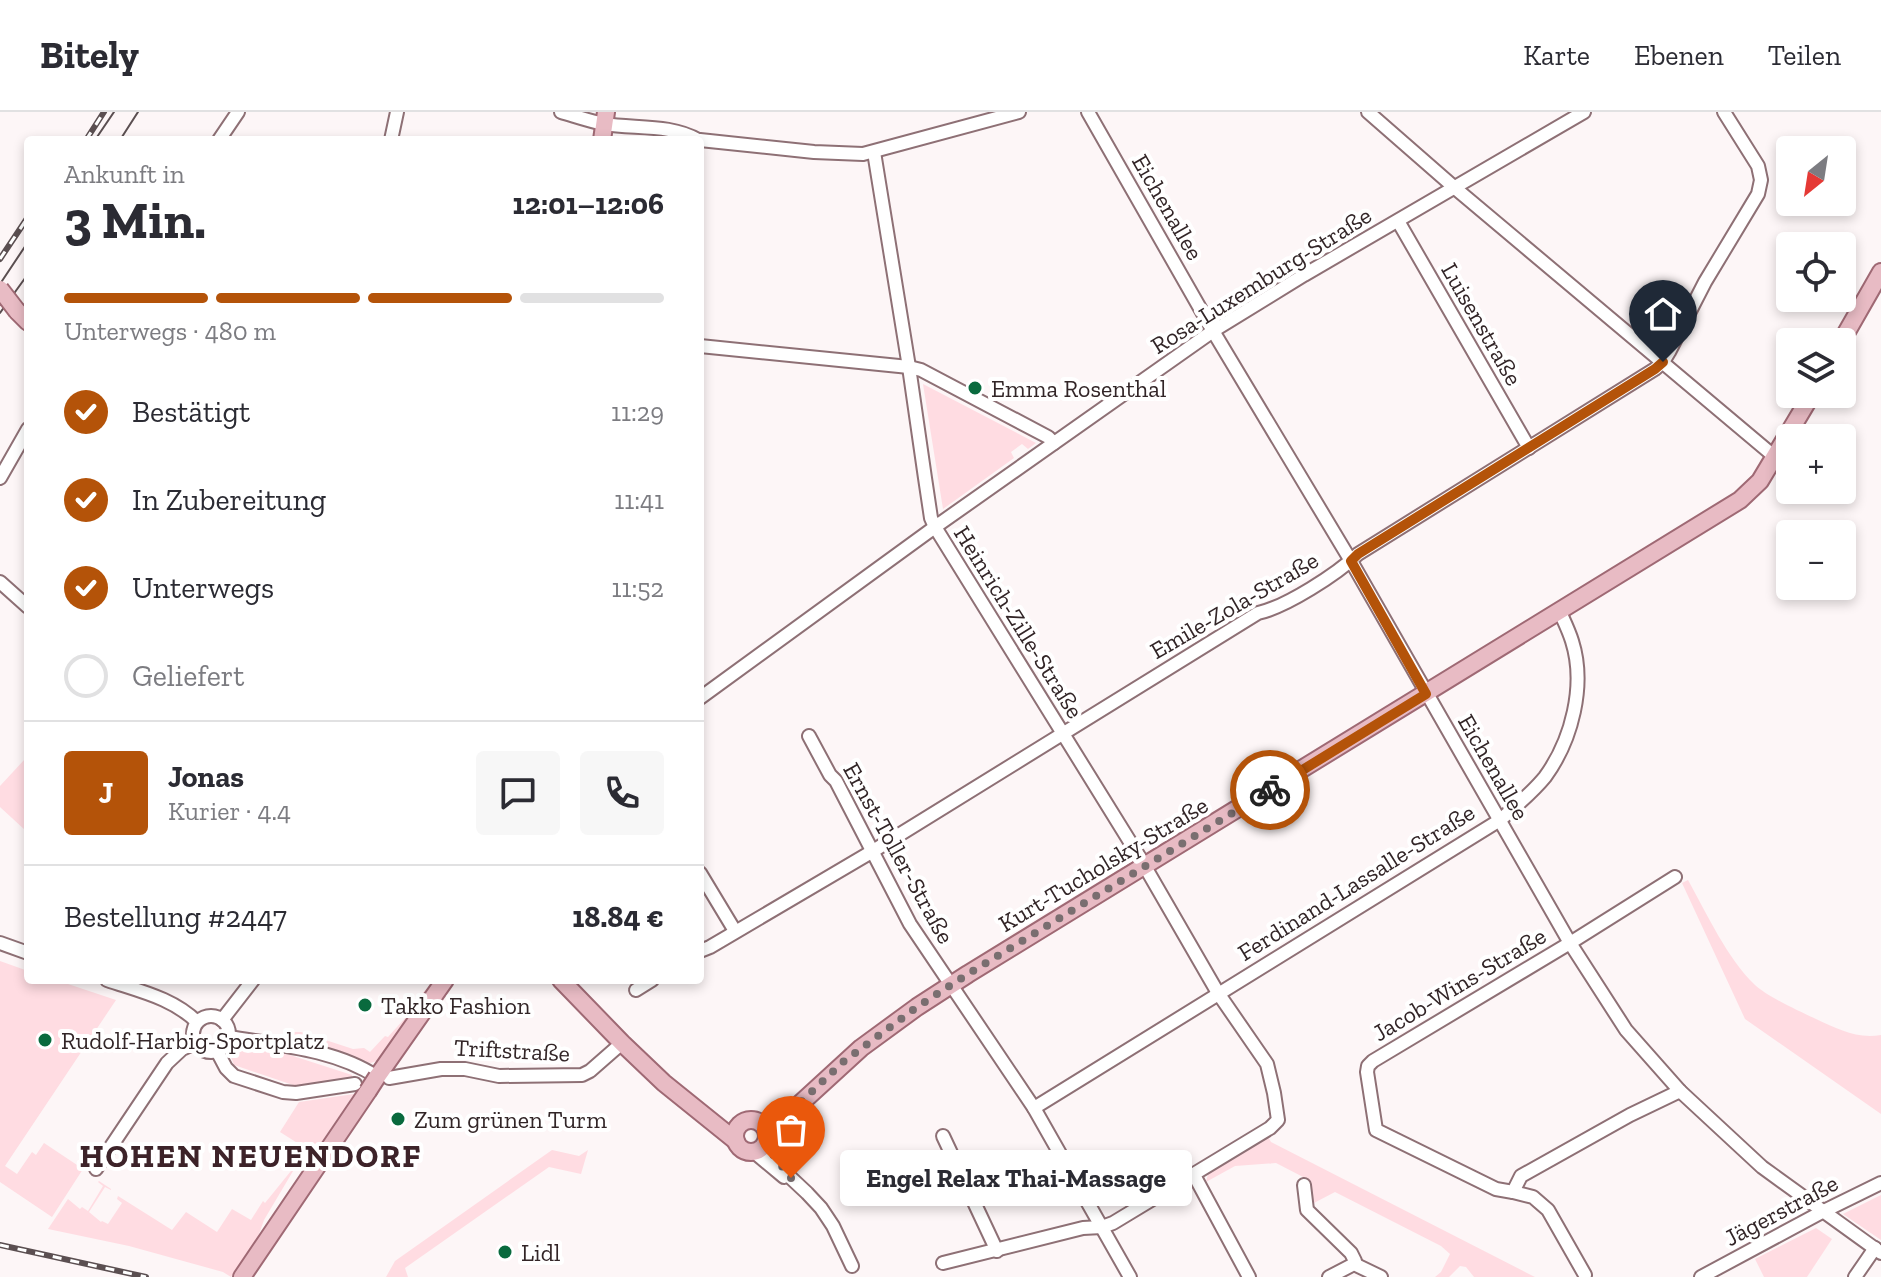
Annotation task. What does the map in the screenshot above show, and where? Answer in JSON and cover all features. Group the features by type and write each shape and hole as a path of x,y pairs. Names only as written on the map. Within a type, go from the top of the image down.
{"main road":[{"path":"1849,328 1881,272"},
{"path":"0,289 23,317"},
{"name":"Kurt-Tucholsky-Straße","path":"761,1138 843,1062 951,986 1740,500 1760,481 1804,408"},
{"path":"242,1277 373,1079 442,984"},
{"path":"565,984 664,1083 700,1112 738,1133 741,1148 761,1138 749,1120 738,1133"}],"street":[{"path":"222,136 238,112"},
{"path":"392,136 397,112"},
{"path":"561,112 604,125 672,130 691,136"},
{"path":"704,141 863,154 1019,112"},
{"name":"Eichenallee","path":"1088,112 1570,943 1626,1030 1680,1091 1774,1178 1878,1250 1855,1277"},
{"path":"1368,112 1775,457"},
{"name":"Rosa-Luxemburg-Straße","path":"704,695 1213,331 1584,112"},
{"name":"Emile-Zola-Straße","path":"704,949 873,851 1258,613 1275,609 1655,369 1663,362 1761,186 1758,166 1724,112"},
{"name":"Heinrich-Zille-Straße","path":"874,152 931,518 1218,993 1267,1064 1278,1120 1194,1175"},
{"name":"Luisenstraße","path":"1398,221 1529,448"},
{"path":"704,346 921,370 1054,443"},
{"path":"0,478 24,436"},
{"path":"0,582 24,603"},
{"name":"Ferdinand-Lassalle-Straße","path":"1034,1108 1500,820 1525,799 1545,776 1562,747 1575,708 1577,674 1573,643 1560,612"},
{"name":"Ernst-Toller-Straße","path":"809,736 836,781 910,924 1034,1108 1130,1277"},
{"name":"Jacob-Wins-Straße","path":"1585,1275 1548,1210 1533,1197 1496,1189 1376,1130 1368,1066 1675,877"},
{"path":"704,880 735,931"},
{"path":"0,943 24,952"},
{"path":"119,984 158,997 197,1022"},
{"path":"222,1020 250,984"},
{"path":"636,990 646,984"},
{"path":"210,1016 222,1020 228,1027 229,1037 224,1047 210,1052 203,1050 195,1043 193,1032 197,1022 210,1016"},
{"path":"229,1037 298,1047 342,1061 373,1079"},
{"path":"96,1169 167,1063 182,1049 195,1043"},
{"name":"Triftstraße","path":"217,1051 234,1076 283,1092 296,1093 441,1069 465,1069 499,1076 582,1075 622,1043"},
{"path":"1513,1192 1521,1176 1630,1115 1680,1091"},
{"path":"943,1136 997,1251"},
{"path":"761,1138 783,1177 791,1178 821,1208 852,1266"},
{"path":"943,1263 1083,1228 1102,1227 1194,1175 1249,1277"},
{"name":"Jägerstraße","path":"1701,1277 1881,1183"},
{"path":"1304,1185 1307,1210 1351,1253 1354,1264"},
{"path":"1329,1277 1354,1264"},
{"path":"1354,1264 1381,1277"}],"shaded area":[{"path":"923,384 1036,443 1028,449 1022,444 1011,452 1014,458 943,509"},
{"path":"24,760 24,829 0,807 0,786"},
{"path":"1688,880 1727,949 1761,990 1840,1030 1863,1036 1881,1035 1881,1114 1745,1019 1682,883"},
{"name":"Rudolf-Harbig-Sportplatz","path":"0,961 24,970 24,984 68,984 116,1000 5,1166 17,1174 32,1152 36,1155 44,1143 83,1169 52,1217 0,1182"},
{"path":"428,987 379,1060 371,1063 292,1036 294,1032 301,1032 370,1052 406,1017 403,1015"},
{"path":"243,1047 290,1055 352,1077 293,1085 234,1065 231,1057"},
{"path":"354,1094 312,1156 280,1132 299,1102"},
{"path":"804,1115 820,1143 786,1162 780,1148 781,1142"},
{"path":"1267,1135 1271,1142 1535,1277 1474,1277 1466,1267 1460,1266 1449,1277 1435,1277 1450,1254 1441,1246 1335,1192 1312,1204 1307,1179 1276,1163 1235,1166 1206,1182 1209,1170"},
{"path":"552,1150 579,1156 588,1150 581,1174 549,1167 405,1268 408,1277 386,1277 395,1261"},
{"path":"299,1161 264,1220 258,1237 231,1277 223,1272 129,1246 48,1229 68,1199 80,1209 82,1207 88,1211 103,1186 99,1181 111,1189 105,1187 89,1212 101,1222 108,1224 122,1203 118,1196 172,1230 186,1212 217,1232 232,1209 251,1220 263,1201 265,1203"},
{"path":"1881,1195 1881,1240 1843,1214"},
{"path":"1816,1228 1832,1239 1807,1277 1764,1277 1755,1259"}],"tram line":[{"path":"98,136 114,112"},
{"path":"123,136 138,112"},
{"path":"0,284 24,248"},
{"path":"0,313 24,280"}],"railway":[{"path":"89,136 104,112"},
{"path":"0,259 24,223"},
{"path":"0,1245 146,1277"}],"way so far":[{"path":"791,1178 765,1144 767,1134 843,1062 968,974 1270,790"}],"place":[{"name":"Emma Rosenthal","path":"975,388"},
{"name":"Takko Fashion","path":"365,1005"},
{"name":"Rudolf-Harbig-Sportplatz","path":"45,1040"},
{"name":"Zum grünen Turm","path":"398,1119"},
{"name":"Engel Relax Thai-Massage","path":"791,1178"},
{"name":"Lidl","path":"505,1252"}],"district":[{"name":"HOHEN NEUENDORF","path":"251,1156"}],"route":[{"path":"1270,790 1426,694 1351,561 1663,362"}]}
